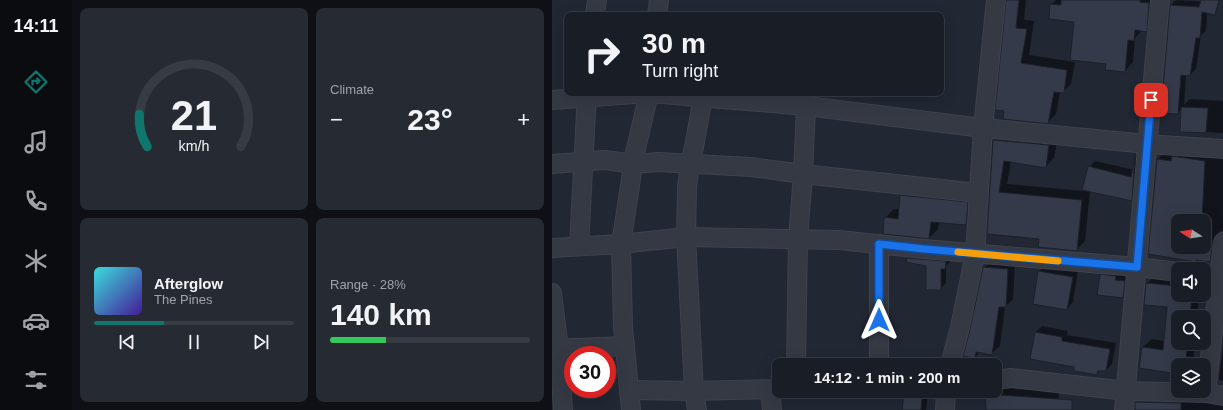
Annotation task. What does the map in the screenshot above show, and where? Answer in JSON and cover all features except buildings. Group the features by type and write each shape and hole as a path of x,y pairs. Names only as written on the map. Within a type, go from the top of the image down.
{"street":[{"path":"595,12 597,0"},
{"path":"657,12 659,0"},
{"path":"952,358 960,327 975,254 983,128 996,0"},
{"path":"1124,410 1127,391 1160,0"},
{"path":"552,100 587,96 579,246"},
{"path":"631,410 624,346 621,288 621,244 634,164 648,96"},
{"path":"690,96 806,106 983,128 1147,144 1223,149"},
{"path":"697,410 694,392 686,237 687,187 703,97"},
{"path":"796,358 798,239 806,106"},
{"path":"552,164 605,160 634,164 658,162 751,167 979,193"},
{"path":"552,248 621,244 686,237 839,240 975,254 1171,271"},
{"path":"1002,379 1011,378 1127,391 1214,394 1216,277 1223,242"},
{"path":"879,244 879,358"},
{"path":"552,293 556,349 563,410"},
{"path":"556,349 624,346"},
{"path":"629,390 694,392 772,389"},
{"path":"772,410 773,398"},
{"path":"945,410 946,398"}],"slow traffic":[{"path":"958,252 1058,261"}],"route":[{"path":"879,320 879,244 1137,267 1151,100"}]}
